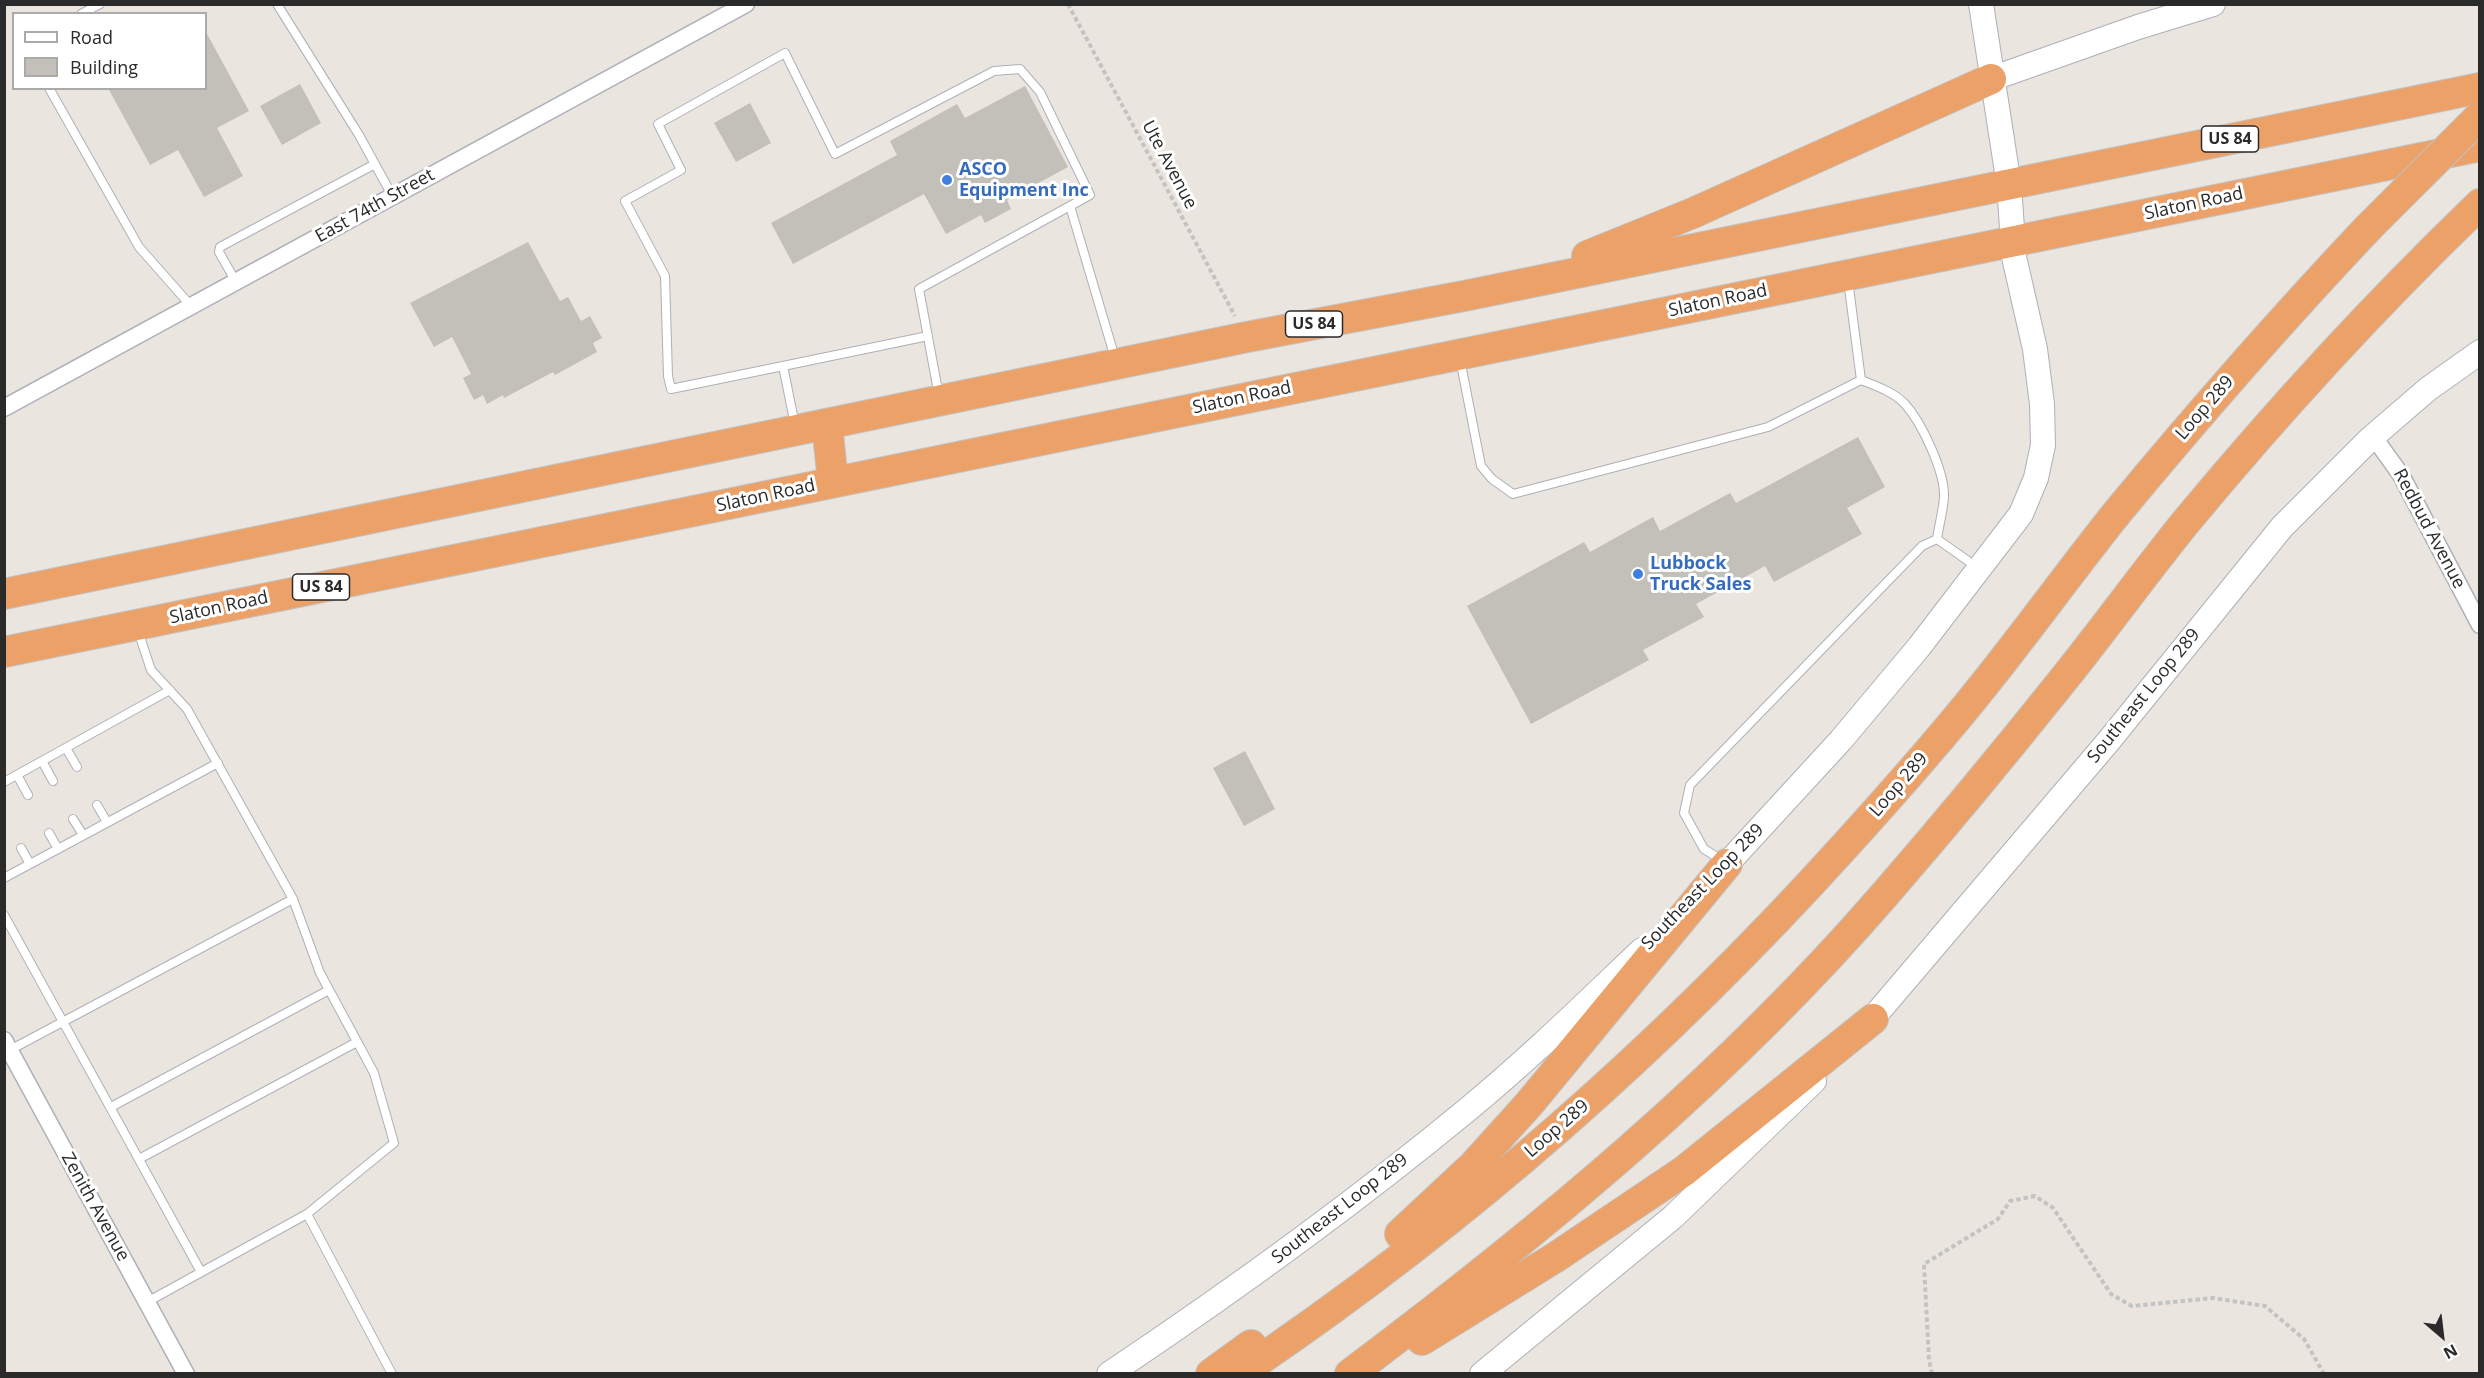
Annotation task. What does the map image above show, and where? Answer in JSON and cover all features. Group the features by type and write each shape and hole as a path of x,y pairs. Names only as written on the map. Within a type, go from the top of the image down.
{"highway":[{"path":"1469,295 1618,245 1991,80"},
{"name":"US 84","path":"4,594 1247,337 1469,295 2480,88"},
{"name":"Loop 289","path":"1239,1374 1367,1283 1466,1206 1568,1122 1715,985 1845,847 1958,716 2168,452 2244,363 2368,228 2480,116"},
{"name":"Slaton Road","path":"4,652 2480,146"},
{"path":"1350,1374 1512,1249 1650,1132 1800,985 1884,895 1950,816 2059,685 2185,523 2332,355 2477,206"},
{"path":"827,424 833,482"},
{"path":"1211,1374 1416,1221 1473,1166 1528,1104 1727,864"},
{"path":"1368,1374 1556,1257 1684,1171 1873,1019"}],"main road":[{"name":"Southeast Loop 289","path":"1109,1374 1302,1241 1469,1108 1652,940 1727,864 1848,732 1980,569 2020,514 2036,478 2043,445 2042,404 2035,349 2014,257 2009,185 1981,4"},
{"path":"1991,80 2138,27 2213,4"},
{"name":"Southeast Loop 289","path":"1482,1374 1672,1217 1792,1104 1873,1019 2107,743 2282,527 2373,436 2428,389 2480,352"}],"street":[{"name":"East 74th Street","path":"4,408 746,4"},
{"name":"Redbud Avenue","path":"2373,436 2402,476 2480,625"},
{"name":"Zenith Avenue","path":"7,1045 186,1374"}],"lane":[{"path":"85,12 100,4"},
{"path":"277,4 393,196"},
{"path":"928,336 671,388 668,376 665,276 625,201 681,170 657,124 784,53 835,154 994,71 1020,69 1040,92 1090,195 919,289 928,336 940,401"},
{"path":"50,90 139,247 191,306"},
{"path":"236,282 219,252 220,247 375,164"},
{"path":"1070,206 1117,364"},
{"path":"1848,275 1861,380"},
{"path":"1459,354 1481,466 1492,479 1513,494 1768,428 1861,380 1884,389 1905,404 1920,427 1938,464 1944,496 1937,539"},
{"path":"783,366 796,430"},
{"path":"1937,539 1980,569"},
{"path":"1727,864 1704,849 1684,813 1690,785 1922,546 1937,539"},
{"path":"137,625 151,670 187,709 294,899 320,973 374,1073 394,1143 307,1214 147,1302"},
{"path":"4,782 170,690"},
{"path":"66,748 77,767"},
{"path":"42,761 53,781"},
{"path":"4,878 218,763"},
{"path":"17,775 28,795"},
{"path":"97,805 107,822"},
{"path":"73,819 82,835"},
{"path":"49,833 58,849"},
{"path":"21,848 30,864"},
{"path":"7,1045 63,1022 294,899"},
{"path":"4,915 201,1272"},
{"path":"111,1107 329,990"},
{"path":"139,1160 357,1042"},
{"path":"307,1214 392,1374"}],"path":[{"name":"Ute Avenue","path":"1068,4 1247,337"},
{"path":"1932,1374 1929,1360 1924,1264 1998,1219 2010,1201 2035,1197 2053,1208 2111,1294 2132,1306 2214,1299 2265,1306 2304,1339 2324,1374"}],"building":[{"path":"207,34 249,111 217,128 243,176 204,197 178,150 150,165 109,90 207,90"},
{"path":"300,84 321,123 282,145 260,106"},
{"name":"ASCO Equipment Inc","path":"1025,86 1068,167 1007,200 1011,209 985,223 981,215 946,234 924,194 793,264 771,223 897,155 890,141 957,104 965,118"},
{"path":"750,103 771,143 736,162 714,123"},
{"path":"528,242 560,301 568,297 581,321 590,316 602,338 593,343 597,352 555,375 553,372 504,398 503,395 487,404 483,395 474,400 463,378 471,374 452,337 434,347 410,303"},
{"name":"Lubbock Truck Sales","path":"1858,437 1885,487 1847,508 1862,534 1774,582 1765,566 1696,604 1704,617 1643,650 1649,660 1531,724 1467,606 1584,542 1590,552 1653,517 1660,531 1730,493 1736,503"},
{"path":"1245,751 1275,809 1244,826 1213,768"}],"place":[{"name":"ASCO Equipment Inc","path":"947,180"},
{"name":"Lubbock Truck Sales","path":"1638,574"}]}
